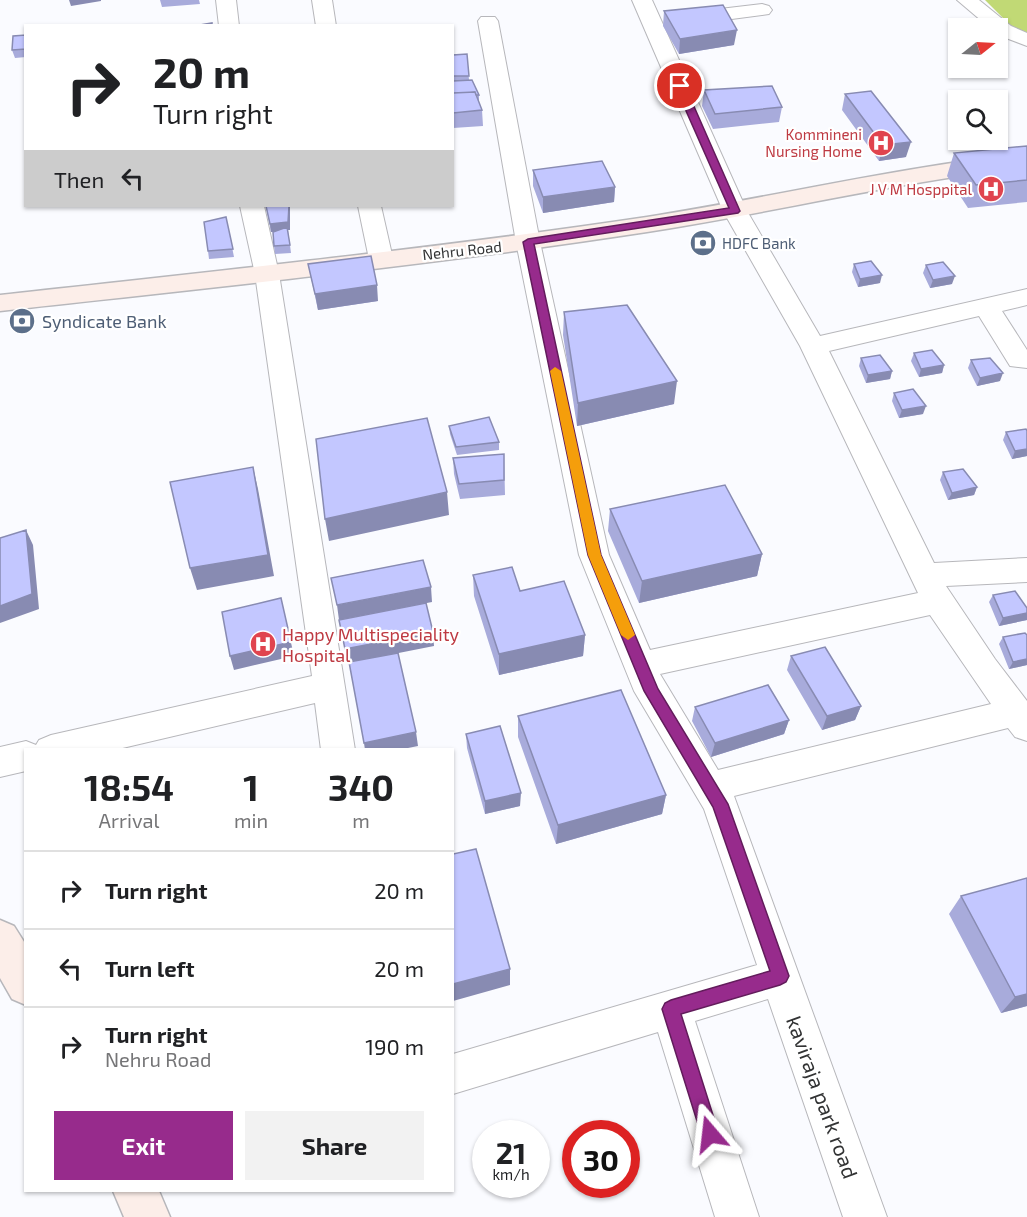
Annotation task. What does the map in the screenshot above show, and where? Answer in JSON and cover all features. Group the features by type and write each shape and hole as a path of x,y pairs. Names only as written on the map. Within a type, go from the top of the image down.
{"main road":[{"name":"Nehru Road","path":"0,303 267,274 528,242 735,211 932,172 1027,160"},
{"path":"0,939 24,981"},
{"path":"136,1192 147,1217"}],"street":[{"path":"226,0 229,24"},
{"path":"322,0 326,24"},
{"path":"642,0 735,211 813,346 931,588 1022,720 710,787"},
{"path":"967,0 1014,37 1027,40"},
{"path":"652,23 762,10"},
{"name":"kaviraja park road","path":"488,21 528,242 594,555 651,691 720,804 865,1217"},
{"path":"252,207 267,274 338,748"},
{"path":"369,207 381,259"},
{"path":"813,346 1027,297"},
{"path":"986,306 1019,360 1027,359"},
{"path":"641,665 931,588 1027,570"},
{"path":"60,748 330,686"},
{"path":"0,762 24,756"},
{"path":"454,1074 780,976"},
{"path":"671,1009 737,1217"}],"green space":[{"path":"985,0 1027,0 1027,34 1020,35 1008,23 1008,18 1003,18"}],"building":[{"path":"723,5 737,30 680,39 664,11"},
{"path":"24,35 24,49 12,50 13,36"},
{"path":"467,54 469,76 454,76 454,55"},
{"path":"472,80 479,95 475,92 454,93 454,81"},
{"path":"772,86 782,107 715,114 704,90"},
{"path":"871,91 911,142 883,145 845,94"},
{"path":"475,92 482,110 454,113 454,93"},
{"path":"1027,146 1027,180 976,185 954,153 1008,150 1008,148"},
{"path":"602,161 615,187 543,197 533,170"},
{"path":"266,207 289,207 288,222 270,224"},
{"path":"226,217 233,249 208,251 204,222"},
{"path":"287,227 290,245 274,246 273,232"},
{"path":"371,256 377,285 315,294 308,264"},
{"path":"871,261 882,275 860,279 854,264"},
{"path":"943,262 955,276 933,280 926,265"},
{"path":"627,305 677,381 578,403 564,312"},
{"path":"932,350 944,365 921,369 914,353"},
{"path":"880,355 892,371 868,375 861,358"},
{"path":"990,358 1003,373 980,378 971,360"},
{"path":"913,389 926,406 902,410 894,393"},
{"path":"489,417 499,442 456,447 449,426"},
{"path":"427,418 447,492 325,519 316,439"},
{"path":"1026,429 1027,449 1015,451 1006,432"},
{"path":"504,454 504,480 459,484 453,458"},
{"path":"253,467 268,555 190,568 170,482"},
{"path":"963,469 977,487 952,493 943,472"},
{"path":"725,485 762,554 642,581 610,509"},
{"path":"26,530 32,594 0,606 0,538"},
{"path":"423,560 431,587 337,605 331,578"},
{"path":"512,567 520,591 564,581 585,635 499,654 473,575"},
{"path":"1015,591 1027,608 1027,613 1003,618 993,595"},
{"path":"281,598 291,642 230,656 222,612"},
{"path":"426,603 433,632 345,649 339,620"},
{"path":"1025,633 1027,635 1027,659 1013,662 1003,637"},
{"path":"825,647 861,706 827,716 791,656"},
{"path":"398,653 416,732 364,743 349,662"},
{"path":"768,685 789,720 715,743 695,707"},
{"path":"621,690 666,795 558,825 518,716"},
{"path":"500,726 521,793 485,801 466,734"},
{"path":"476,849 510,969 454,984 454,854"},
{"path":"1027,878 1027,994 1015,997 961,896"}],"slow traffic":[{"path":"555,371 594,555 628,635"}],"place":[{"name":"Kommineni Nursing Home","path":"881,143"},
{"name":"J V M Hosppital","path":"991,189"},
{"name":"HDFC Bank","path":"703,243"},
{"name":"Syndicate Bank","path":"22,321"},
{"name":"Happy Multispeciality Hospital","path":"263,644"}],"route":[{"path":"680,86 735,211 528,242 594,555 651,691 720,804 780,976 671,1009 710,1134"}]}
